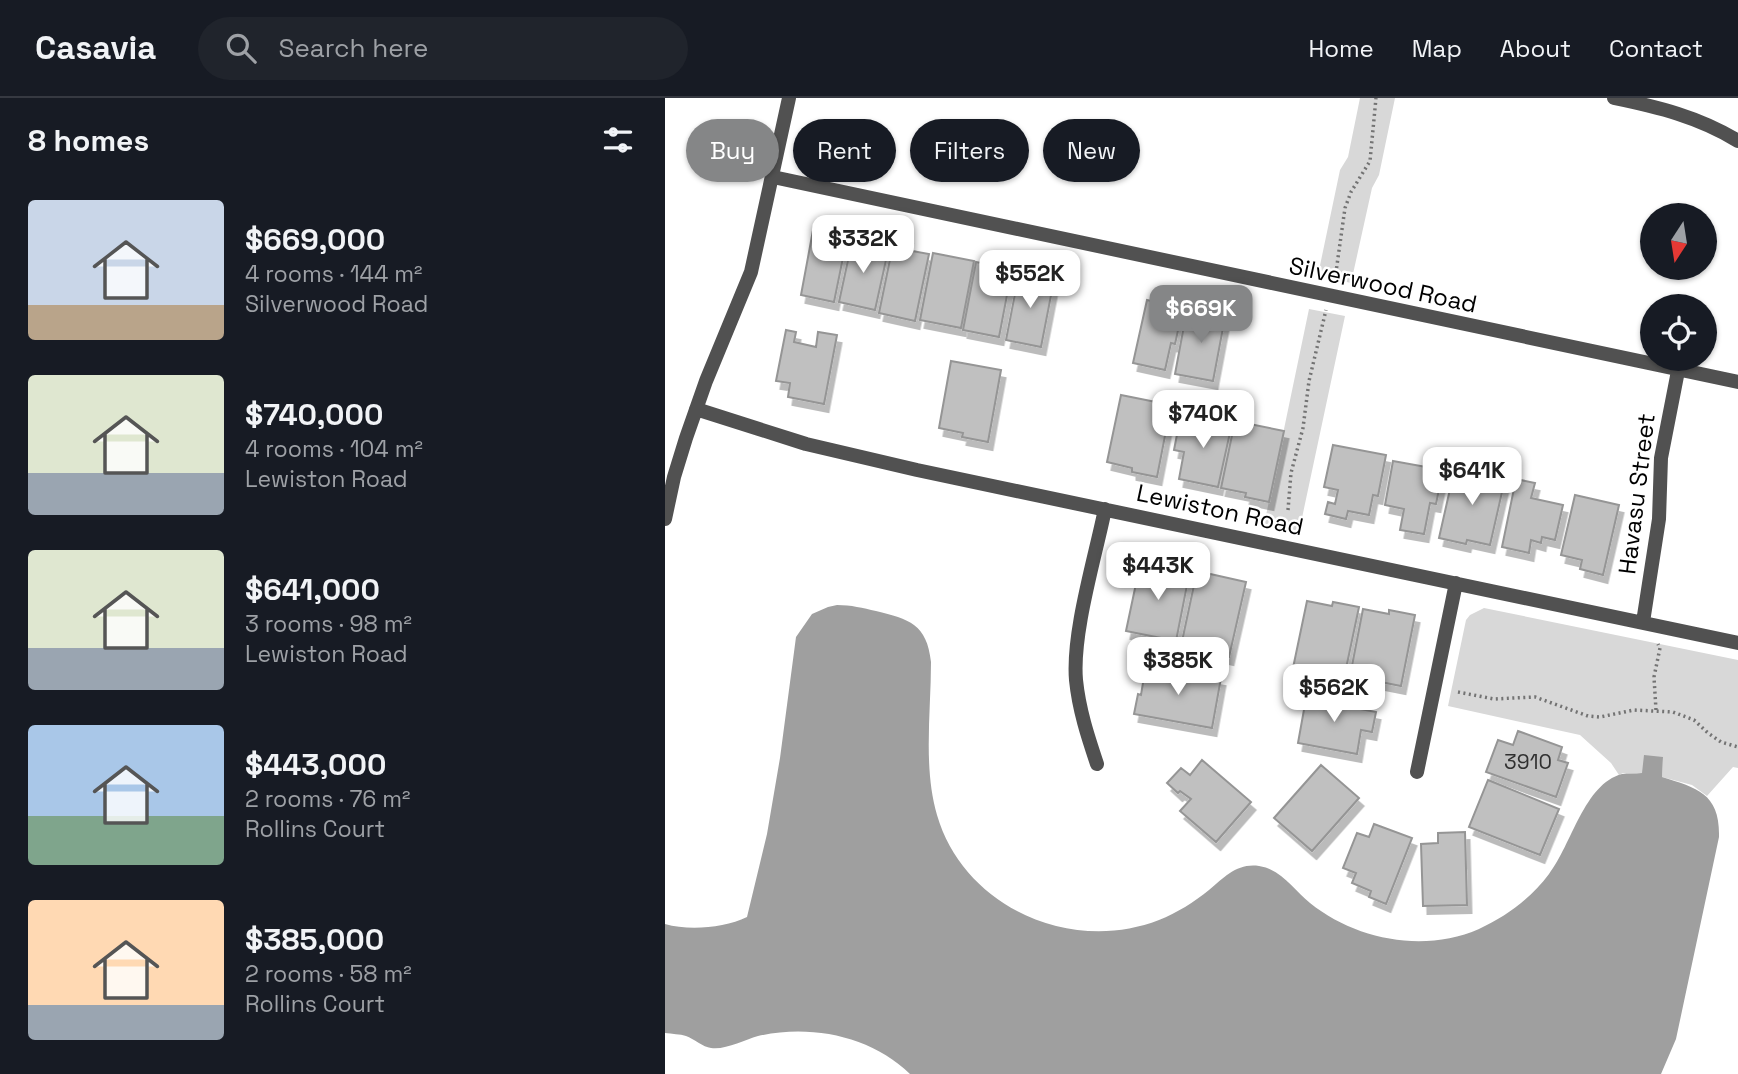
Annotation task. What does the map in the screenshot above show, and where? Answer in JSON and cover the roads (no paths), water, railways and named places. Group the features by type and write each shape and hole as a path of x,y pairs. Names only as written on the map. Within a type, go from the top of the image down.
{"street":[{"path":"779,147 789,98"},
{"path":"1614,98 1665,103 1738,141"},
{"name":"Silverwood Road","path":"779,178 1640,363"},
{"path":"665,519 674,477 696,409 751,272 772,182"},
{"name":"Silverwood Road","path":"1678,371 1738,382"},
{"name":"Havasu Street","path":"1643,622 1659,519 1661,458 1678,371"},
{"name":"Lewiston Road","path":"696,409 806,444 1738,643"},
{"path":"1097,764 1082,716 1076,678 1081,619 1105,509"},
{"path":"1417,772 1456,583"}]}
